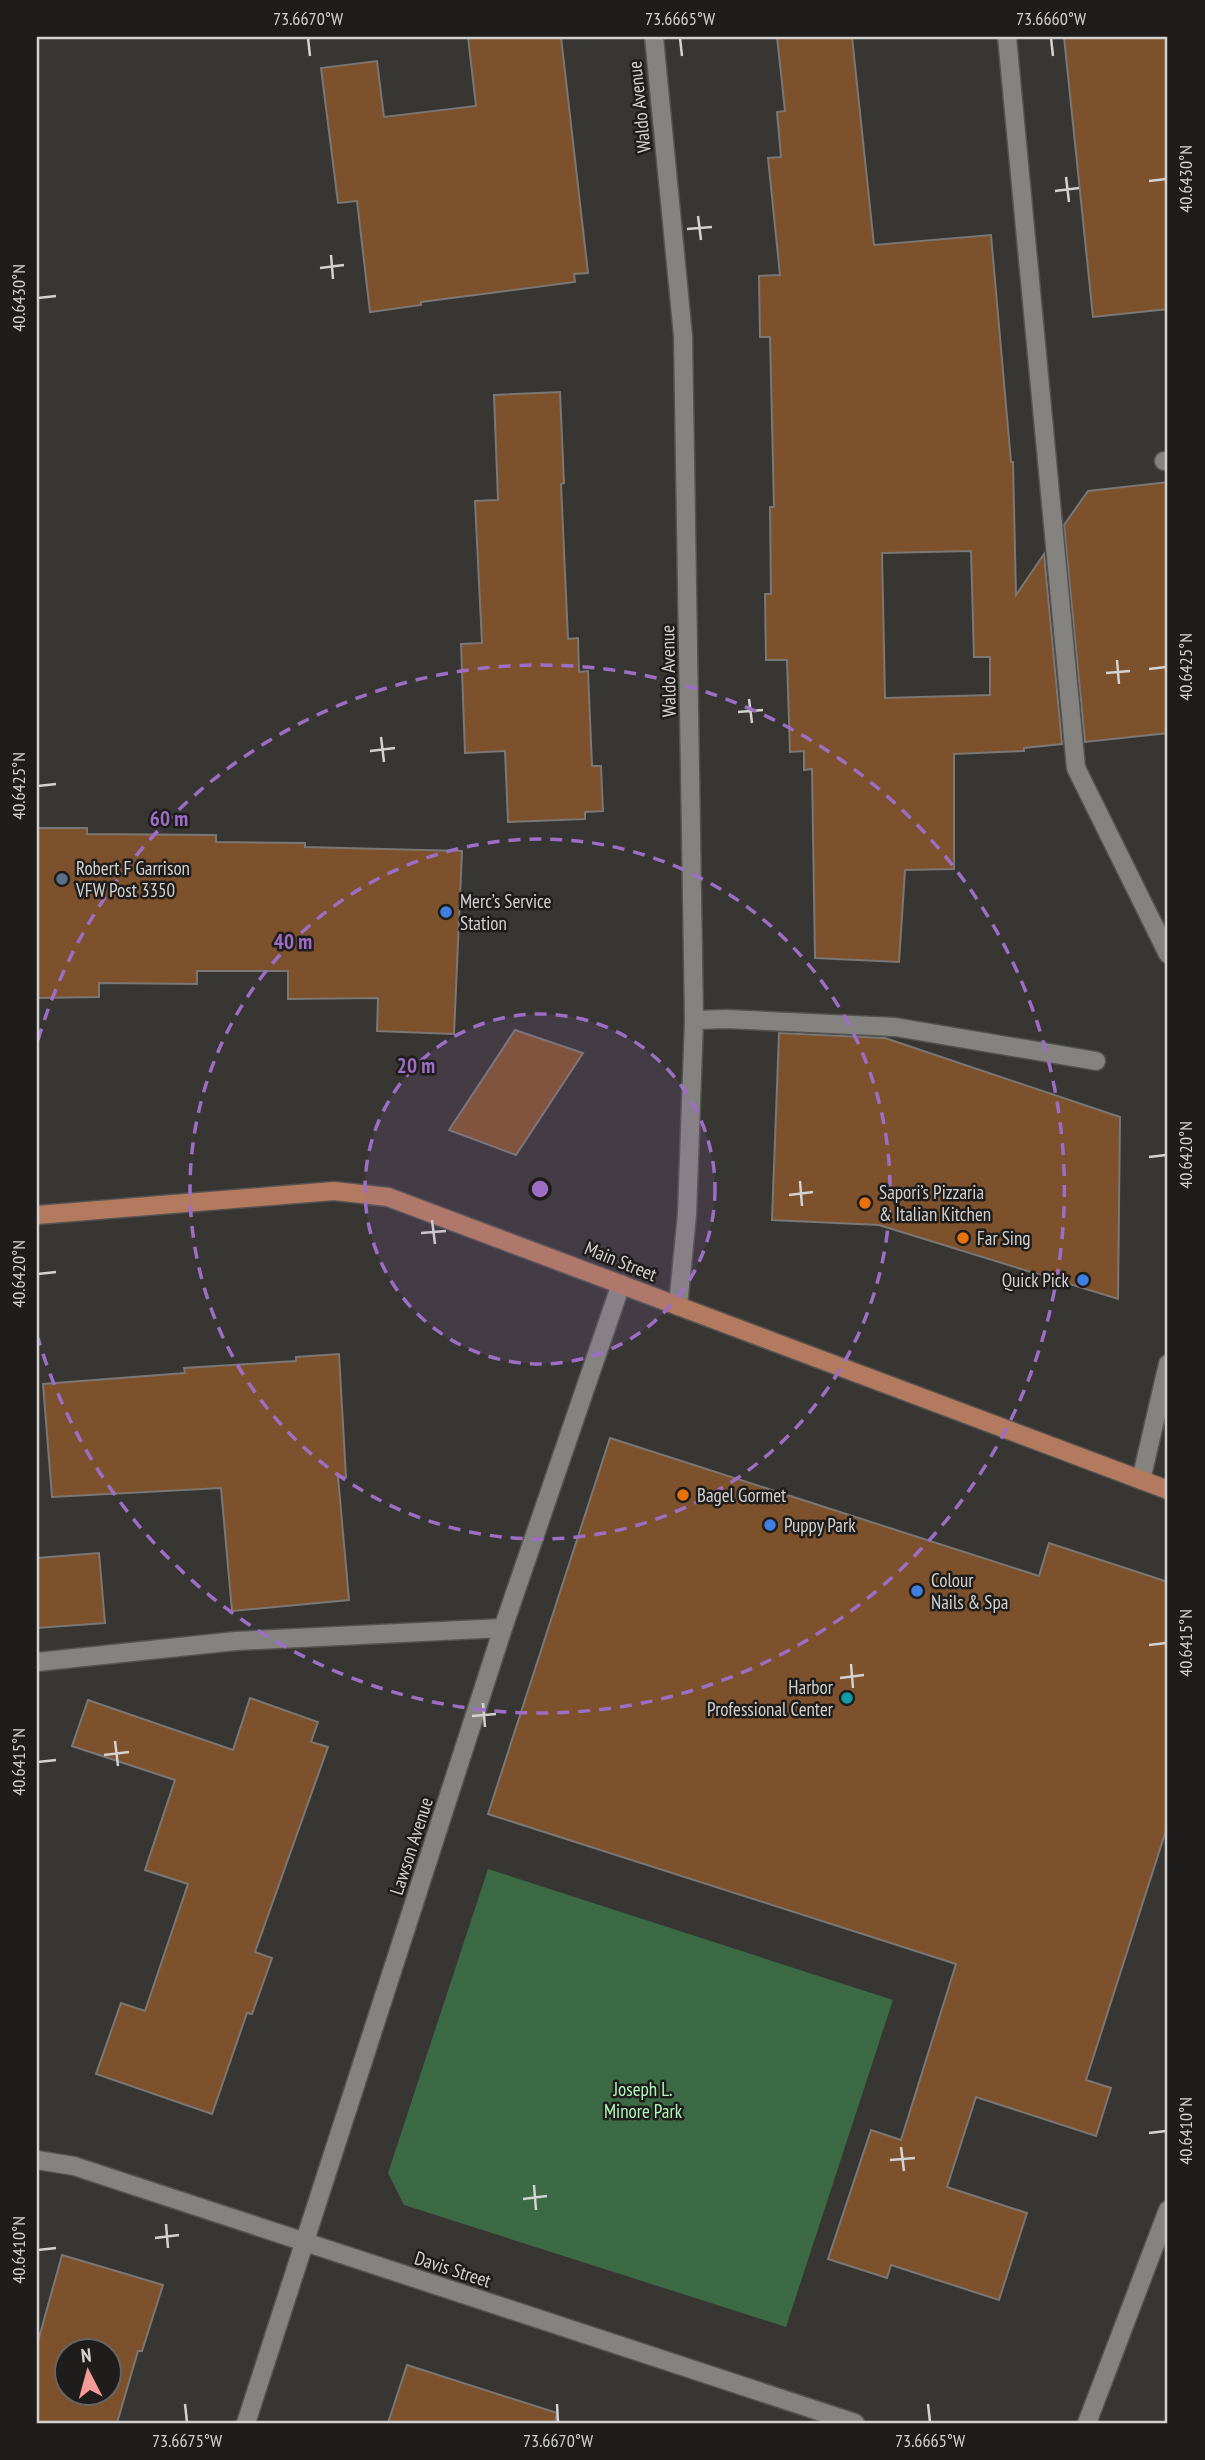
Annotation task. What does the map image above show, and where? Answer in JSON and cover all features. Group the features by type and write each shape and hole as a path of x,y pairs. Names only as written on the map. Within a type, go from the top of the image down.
{"main road":[{"name":"Main Street","path":"37,1214 334,1191 388,1197 1168,1490"}],"street":[{"name":"Waldo Avenue","path":"654,37 683,336 694,1020 687,1214 678,1306"},
{"path":"1007,37 1076,768 1168,954"},
{"path":"694,1020 727,1019 895,1027 1096,1061"},
{"name":"Lawson Avenue","path":"246,2423 503,1628 621,1284"},
{"path":"1141,1480 1168,1364"},
{"path":"37,1662 236,1642 503,1628"},
{"name":"Davis Street","path":"37,2160 74,2166 855,2423"},
{"path":"1087,2423 1168,2210"}],"green space":[{"name":"Joseph L. Minore Park","path":"488,1869 893,2000 786,2327 404,2205 388,2173"}],"building":[{"path":"468,37 561,37 588,273 574,274 575,282 421,302 421,305 370,312 357,201 338,203 321,68 377,61 384,117 476,106"},
{"path":"777,37 852,37 874,245 991,235 1013,462 1016,595 1044,554 1062,744 1024,748 1024,751 954,754 954,869 905,870 899,962 815,958 812,769 804,770 804,751 790,752 787,660 766,660 765,594 771,594 770,507 774,507 770,337 760,337 759,276 780,275 768,158 781,157 777,112 785,111","holes":["971,551 974,657 990,657 990,695 885,698 882,553"]},
{"path":"1064,37 1168,37 1168,309 1093,317"},
{"path":"560,392 568,639 578,638 579,672 588,671 592,766 601,766 603,811 585,812 585,819 508,822 505,751 465,753 461,644 482,643 475,501 498,500 494,395"},
{"path":"1168,482 1168,733 1085,742 1064,525 1088,491"},
{"path":"37,828 87,828 87,834 216,835 216,842 305,843 305,847 462,851 454,1034 377,1031 378,998 288,999 288,971 197,971 197,984 99,983 99,997 37,998"},
{"path":"515,1030 583,1053 516,1155 449,1130"},
{"path":"779,1033 885,1038 1120,1117 1118,1299 879,1225 772,1220"},
{"path":"339,1354 346,1477 338,1477 349,1600 232,1611 221,1488 52,1497 43,1384 185,1373 184,1368 296,1361 296,1357"},
{"name":"Harbor Professional Center","path":"610,1438 1039,1576 1049,1543 1168,1582 1168,1824 1086,2080 1111,2088 1096,2136 976,2097 947,2187 1027,2213 999,2300 891,2265 887,2278 828,2259 871,2130 901,2140 956,1964 488,1814"},
{"path":"99,1553 105,1623 37,1628 37,1558"},
{"path":"250,1698 318,1722 311,1742 328,1747 255,1952 272,1958 252,2014 247,2013 212,2114 96,2074 121,2003 145,2011 188,1884 145,1870 175,1780 72,1746 88,1700 233,1750"},
{"path":"62,2255 163,2285 142,2351 138,2351 122,2406 122,2338 52,2338 52,2408 121,2408 117,2423 37,2423 37,2345"},
{"path":"407,2365 557,2413 555,2423 388,2423"}],"place":[{"name":"Robert F Garrison VFW Post 3350","path":"62,879"},
{"name":"Merc’s Service Station","path":"446,912"},
{"name":"Sapori’s Pizzaria & Italian Kitchen","path":"865,1203"},
{"name":"Far Sing","path":"963,1238"},
{"name":"Quick Pick","path":"1083,1280"},
{"name":"Bagel Gormet","path":"683,1495"},
{"name":"Puppy Park","path":"770,1525"},
{"name":"Colour Nails & Spa","path":"917,1591"},
{"name":"Harbor Professional Center","path":"847,1698"}]}
